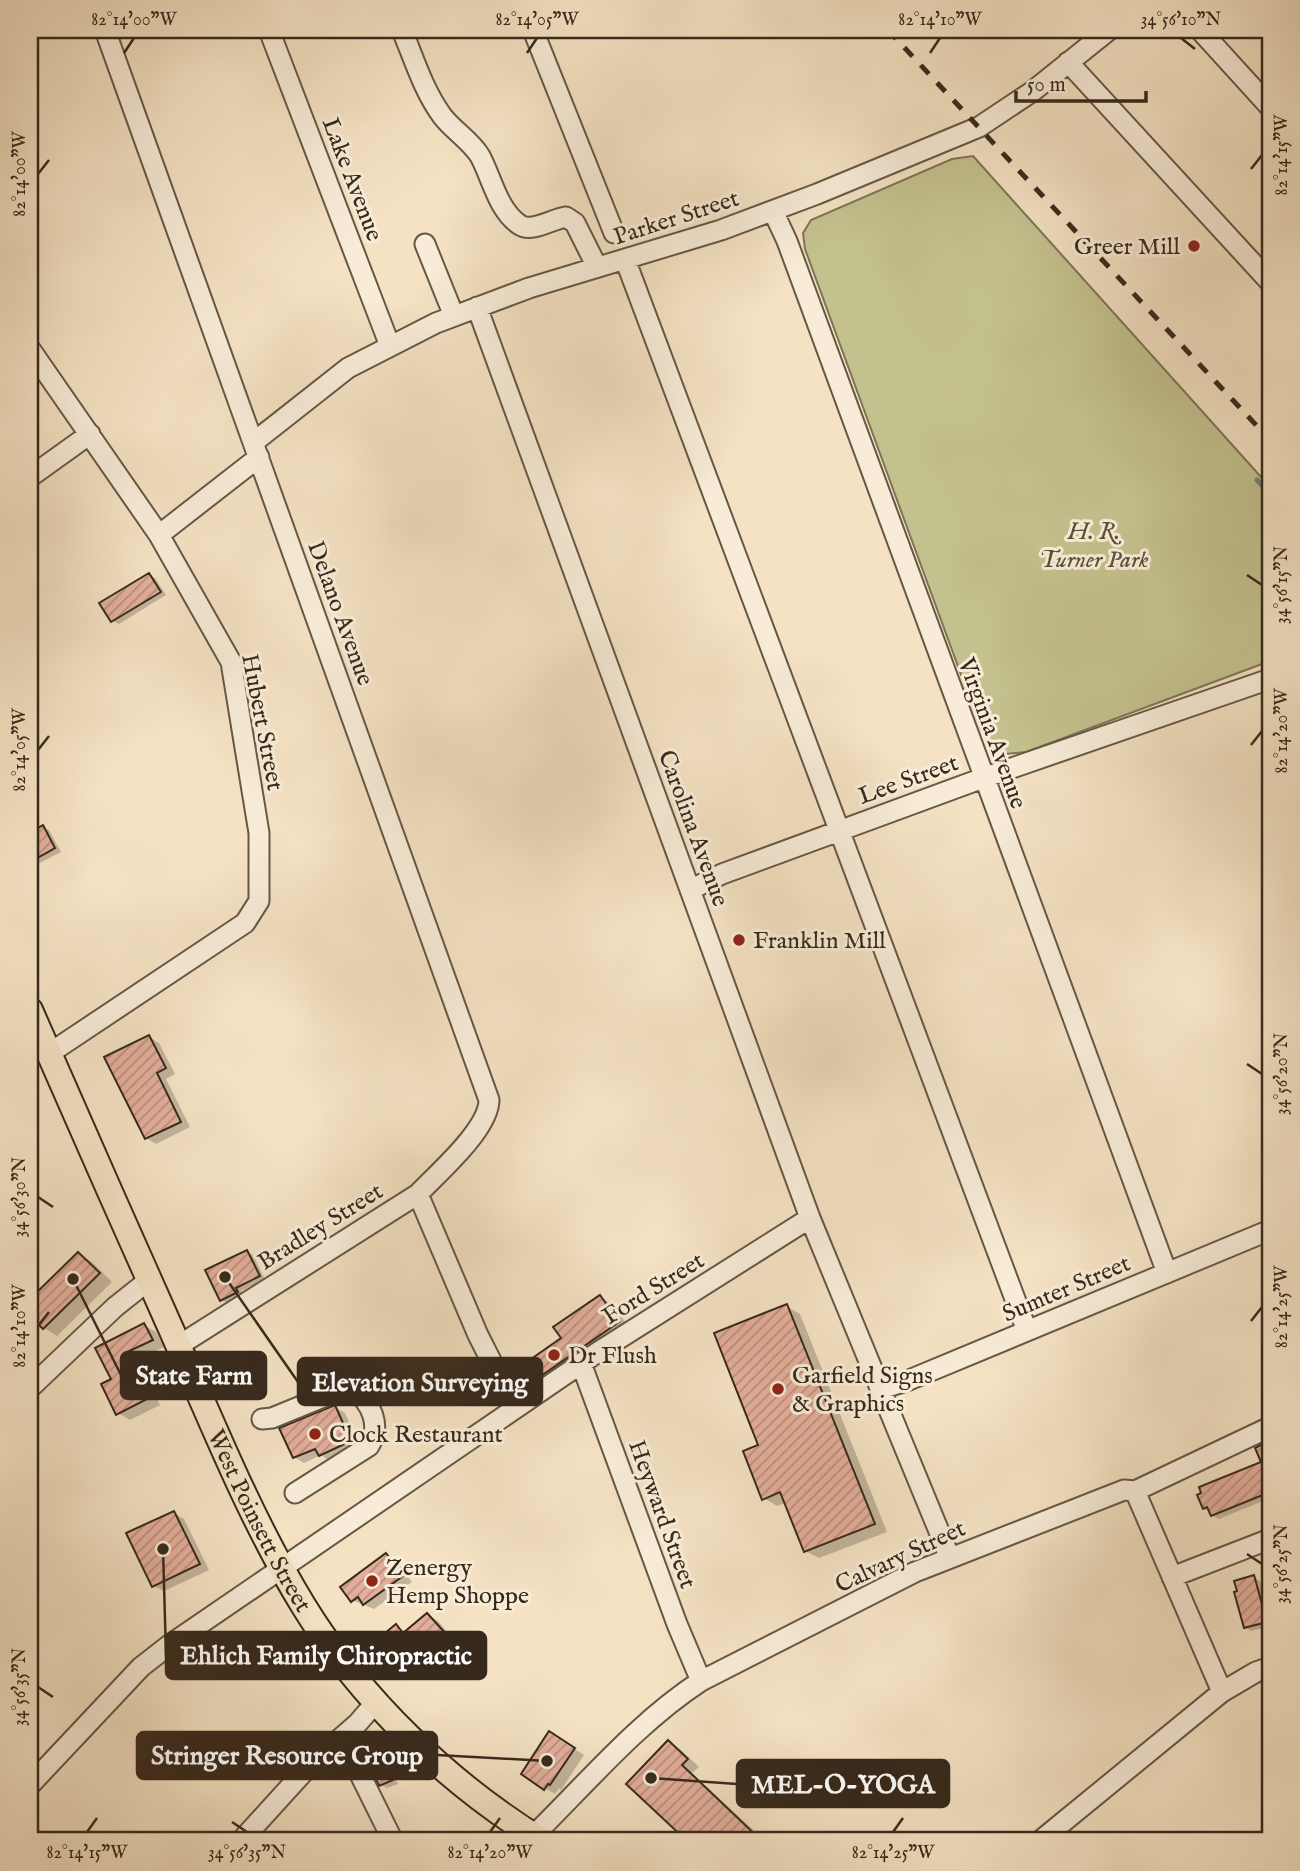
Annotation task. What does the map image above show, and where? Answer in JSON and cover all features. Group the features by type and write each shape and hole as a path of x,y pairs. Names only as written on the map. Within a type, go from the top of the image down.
{"main road":[{"name":"West Poinsett Street","path":"31,1019 50,1053 178,1346 282,1569 330,1645 353,1675 409,1736 447,1771 538,1839"}],"street":[{"name":"Delano Avenue","path":"105,30 489,1100 487,1116 481,1124 418,1194"},
{"name":"Lake Avenue","path":"269,30 390,346"},
{"path":"402,30 427,90 444,118 466,138 479,156 507,213 528,228 566,217 575,223 597,267"},
{"path":"533,30 614,233"},
{"name":"Parker Street","path":"159,535 348,368 477,307 529,288 721,230 979,127 1033,91 1109,30"},
{"path":"1200,30 1270,107"},
{"path":"1068,62 1270,282"},
{"name":"Virginia Avenue","path":"773,211 787,241 1167,1273"},
{"path":"425,244 454,316"},
{"path":"625,259 1027,1331"},
{"name":"Carolina Avenue","path":"477,307 810,1218 950,1558"},
{"name":"Hubert Street","path":"30,349 159,535 231,662 259,833 259,901 245,923 50,1053"},
{"path":"30,477 90,434"},
{"name":"Lee Street","path":"690,890 722,874 983,778 1267,682"},
{"path":"418,1194 478,1335 515,1408"},
{"name":"Bradley Street","path":"178,1346 418,1194"},
{"name":"Ford Street","path":"30,1786 141,1667 168,1646 581,1363 810,1218"},
{"name":"Sumter Street","path":"881,1389 909,1380 1270,1230"},
{"path":"30,1388 115,1307 149,1280"},
{"name":"Heyward Street","path":"581,1363 677,1624 701,1681"},
{"path":"262,1419 272,1418 343,1389 353,1388 373,1412 374,1437 369,1446 295,1493"},
{"name":"Calvary Street","path":"538,1839 633,1737 675,1698 701,1681 915,1572 1088,1503 1124,1490 1135,1491 1270,1427"},
{"path":"1135,1491 1222,1692"},
{"path":"1172,1577 1270,1539"},
{"path":"1040,1841 1222,1692 1270,1667"},
{"path":"241,1841 301,1774 342,1738 377,1701"},
{"path":"342,1738 393,1841"}],"green space":[{"name":"H. R. Turner Park","path":"973,156 1270,487 1270,661 1026,752 996,755 981,729 805,249 803,233 811,220 952,159"}],"building":[{"path":"149,573 161,592 111,622 99,603"},
{"path":"43,825 55,848 30,862 30,832"},
{"path":"149,1035 166,1068 157,1073 181,1122 145,1139 104,1057"},
{"path":"247,1250 260,1276 236,1288 238,1292 220,1301 205,1270"},
{"path":"78,1252 100,1273 43,1329 30,1316 30,1299"},
{"name":"Dr Flush","path":"600,1295 619,1322 525,1387 514,1371 561,1338 553,1327"},
{"name":"Garfield Signs & Graphics","path":"787,1304 875,1524 804,1552 780,1492 762,1500 743,1451 758,1445 714,1333"},
{"path":"144,1323 153,1340 127,1352 149,1398 116,1415 101,1384 111,1379 95,1348"},
{"name":"Clock Restaurant","path":"335,1405 351,1441 319,1456 315,1449 293,1458 279,1428"},
{"path":"1270,1440 1270,1492 1211,1516 1207,1507 1203,1509 1197,1495 1201,1493 1199,1487 1261,1462 1255,1448"},
{"path":"174,1511 200,1564 152,1587 126,1533"},
{"name":"Zenergy Hemp Shoppe","path":"386,1553 403,1576 363,1605 358,1597 351,1602 340,1587"},
{"path":"1254,1575 1267,1622 1244,1628 1234,1592 1237,1591 1234,1581"},
{"path":"427,1613 447,1635 426,1653 433,1661 419,1672 385,1633 396,1624 403,1633"},
{"path":"549,1731 575,1748 544,1790 521,1774"},
{"path":"668,1740 688,1759 682,1765 762,1841 687,1841 626,1784"},
{"path":"380,1750 393,1780 379,1786 365,1756"}],"waterway":[{"path":"1257,480 1270,494"}],"railway":[{"path":"888,30 1270,440"}],"place":[{"name":"Greer Mill","path":"1194,246"},
{"name":"Franklin Mill","path":"739,940"},
{"name":"Elevation Surveying","path":"225,1277"},
{"name":"State Farm","path":"73,1279"},
{"name":"Dr Flush","path":"554,1355"},
{"name":"Garfield Signs & Graphics","path":"778,1389"},
{"name":"Clock Restaurant","path":"315,1434"},
{"name":"Ehlich Family Chiropractic","path":"163,1549"},
{"name":"Zenergy Hemp Shoppe","path":"372,1581"},
{"name":"Stringer Resource Group","path":"547,1761"},
{"name":"MEL-O-YOGA","path":"651,1778"}]}
